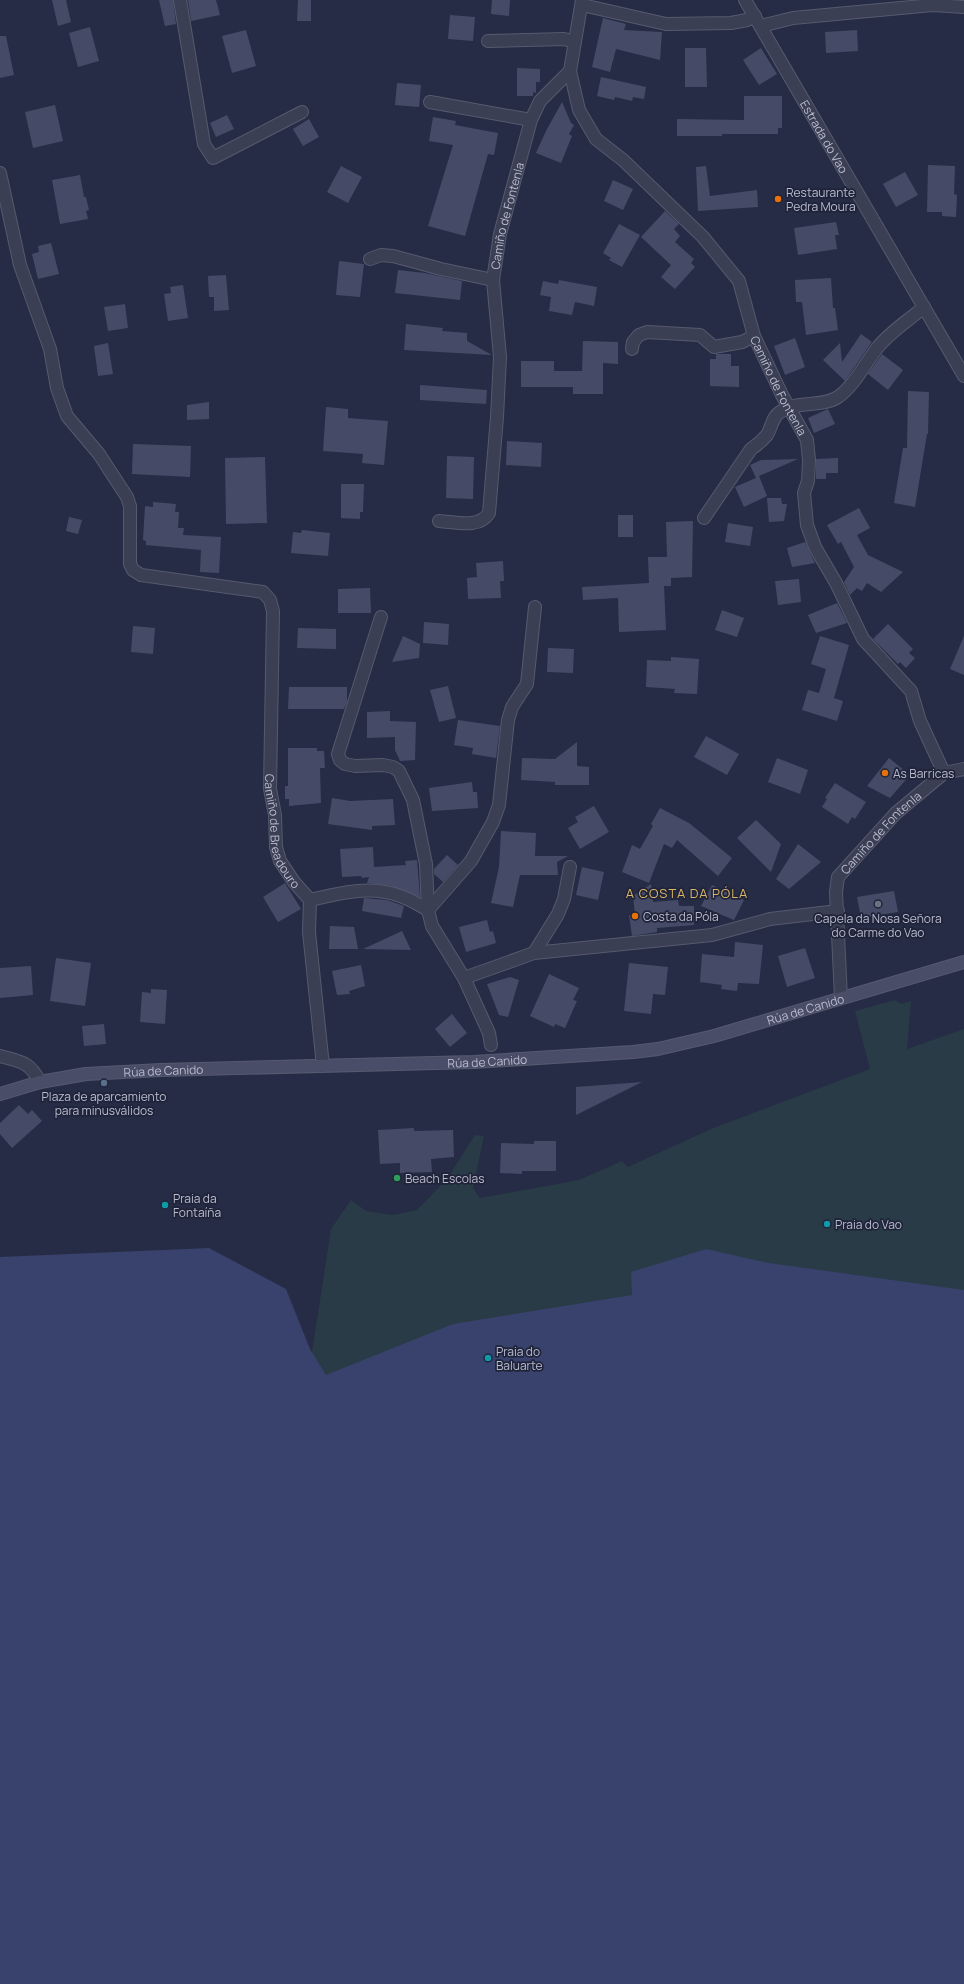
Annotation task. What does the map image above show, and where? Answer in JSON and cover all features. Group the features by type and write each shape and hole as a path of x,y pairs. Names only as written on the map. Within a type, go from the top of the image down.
{"main road":[{"name":"Rúa de Canido","path":"0,1094 40,1082 86,1074 474,1062 633,1052 658,1049 714,1036 964,962"}],"street":[{"path":"180,0 204,144 213,158 302,112"},
{"name":"Estrada do Vao","path":"746,0 964,376"},
{"path":"582,2 666,24 731,23 747,20 779,20 933,5 964,7"},
{"name":"Camiño de Fontenla","path":"582,2 570,71 579,110 596,139 623,160 703,237 738,281 754,336 806,440 809,460 808,481 804,493 807,525 815,548 839,589 863,639 911,691 920,721 944,774"},
{"path":"488,41 564,39 575,42"},
{"name":"Camiño de Fontenla","path":"439,521 477,523 484,520 488,513 497,416 500,358 493,280 506,212 531,120 540,101 570,71"},
{"path":"430,102 531,120"},
{"name":"Camiño de Breadouro","path":"0,173 20,265 50,349 57,388 67,416 99,454 127,497 130,506 130,564 133,570 142,575 262,592 270,600 273,611 270,789 275,815 276,847 280,861 294,882 310,900 309,932 323,1066"},
{"path":"370,259 381,255 393,256 493,280"},
{"path":"704,518 751,449 762,441 768,434 774,418 779,412 789,407 826,402 840,396 879,346 903,323 924,307"},
{"path":"632,349 633,342 638,335 647,332 696,334 706,339 709,344 714,347 742,342 754,336"},
{"path":"428,910 471,861 493,822 499,805 508,720 512,707 527,684 535,607"},
{"path":"381,617 338,754 340,760 346,764 355,766 383,765 393,767 399,771 413,800 426,864 428,910 432,926 464,978 489,1033 491,1046"},
{"name":"Camiño de Fontenla","path":"841,998 836,892 838,877 896,813 944,774 964,769"},
{"path":"534,953 558,914 564,899 570,867"},
{"path":"310,900 340,893 381,891 400,896 428,910"},
{"path":"464,978 534,953 712,935 770,919 838,911"},
{"path":"0,1056 25,1064 34,1069 40,1082"}],"shaded area":[{"path":"895,1000 901,1004 911,1001 907,1049 964,1029 964,1382 294,1468 331,1229 351,1200 366,1211 393,1215 417,1210 447,1179 475,1135 484,1136 473,1188 480,1198 579,1180 622,1161 628,1167 711,1129 870,1069 855,1011"}],"water":[{"path":"209,1248 286,1289 310,1349 326,1375 453,1324 632,1295 631,1272 706,1249 769,1263 964,1290 964,1984 0,1984 0,1257"}],"building":[{"path":"52,0 66,0 71,22 58,26"},
{"path":"159,0 173,0 176,24 165,26"},
{"path":"188,0 216,0 220,15 191,21"},
{"path":"298,0 311,0 311,21 297,21"},
{"path":"492,0 510,0 509,16 491,14"},
{"path":"450,15 475,17 473,41 448,39"},
{"path":"603,18 626,24 624,30 662,32 660,60 616,49 610,72 592,67"},
{"path":"90,27 99,61 78,67 69,33"},
{"path":"246,30 256,66 232,73 222,36"},
{"path":"857,30 858,51 826,53 825,32"},
{"path":"0,36 6,36 14,75 0,78"},
{"path":"685,48 706,48 707,87 685,87"},
{"path":"761,48 777,74 759,85 743,60"},
{"path":"517,68 540,69 540,82 536,82 536,93 533,92 533,96 517,96"},
{"path":"601,77 646,87 644,99 633,97 632,101 615,97 614,100 597,96"},
{"path":"397,83 421,85 419,107 395,105"},
{"path":"744,96 782,96 782,128 778,128 778,134 677,136 677,119 744,120"},
{"path":"562,102 571,123 574,125 569,134 572,136 561,163 536,153"},
{"path":"55,105 63,141 33,148 25,112"},
{"path":"227,115 234,129 216,137 210,123"},
{"path":"433,117 456,121 455,125 498,133 494,155 488,154 465,236 428,226 453,145 429,141"},
{"path":"309,119 319,137 303,146 293,129"},
{"path":"928,165 955,166 954,194 957,195 956,217 942,216 942,212 927,212"},
{"path":"341,166 362,177 348,203 327,192"},
{"path":"706,166 710,196 757,190 758,207 698,211 696,167"},
{"path":"905,172 918,195 896,207 883,184"},
{"path":"80,175 84,197 86,197 89,210 86,211 88,219 60,224 52,180"},
{"path":"613,180 633,189 623,210 604,201"},
{"path":"665,211 679,224 674,229 680,236 675,242 694,259 691,263 695,267 675,289 661,277 671,265 641,237"},
{"path":"836,222 839,235 835,235 837,249 798,255 794,228"},
{"path":"619,224 640,235 622,267 609,260 611,258 603,253"},
{"path":"51,243 59,274 38,279 32,254 39,252 38,246"},
{"path":"339,261 364,264 360,297 336,295"},
{"path":"398,270 425,273 462,281 460,300 395,293"},
{"path":"226,275 229,310 214,311 214,297 209,297 208,276"},
{"path":"831,278 833,308 835,308 838,330 806,335 802,302 796,302 795,280"},
{"path":"559,280 597,287 594,306 575,302 572,315 549,311 551,297 540,295 543,281 558,284"},
{"path":"183,285 188,318 168,321 164,294 171,293 170,287"},
{"path":"125,304 128,328 108,331 104,307"},
{"path":"406,324 443,328 442,331 467,333 467,341 492,355 404,350"},
{"path":"861,334 872,342 845,381 823,360 840,343 842,362"},
{"path":"795,338 805,367 785,375 774,346"},
{"path":"583,341 618,342 618,364 603,363 603,394 573,394 573,387 521,387 521,361 554,361 554,371 582,371"},
{"path":"108,343 113,374 98,376 94,346"},
{"path":"716,354 731,354 731,366 739,366 739,387 710,386 710,359 716,359"},
{"path":"882,354 903,370 888,390 868,374"},
{"path":"420,385 487,390 486,404 420,400"},
{"path":"908,391 929,392 928,434 915,507 894,503 903,448 907,448"},
{"path":"209,402 209,419 187,420 187,405"},
{"path":"326,407 348,409 348,418 388,421 384,465 362,463 363,454 323,451"},
{"path":"828,409 835,424 814,433 808,418"},
{"path":"507,441 542,443 541,467 506,465"},
{"path":"133,444 191,446 190,477 132,474"},
{"path":"447,456 474,457 473,499 446,498"},
{"path":"265,457 267,523 226,524 225,458"},
{"path":"838,458 838,473 826,473 826,479 816,479 816,459"},
{"path":"798,459 759,476 767,496 744,507 735,487 756,478 750,465 761,460"},
{"path":"341,484 364,484 363,512 360,512 360,519 341,518"},
{"path":"767,498 781,498 782,504 787,504 784,521 769,522"},
{"path":"153,502 176,504 175,512 179,512 178,528 184,528 183,535 221,537 219,573 200,572 201,550 146,545 146,541 143,540 145,506 153,507"},
{"path":"859,508 870,528 857,535 868,555 903,572 881,592 867,583 862,591 857,588 850,595 844,582 854,567 841,542 838,544 827,525"},
{"path":"618,515 633,515 633,537 618,537"},
{"path":"69,517 82,520 78,534 66,531"},
{"path":"693,521 692,577 671,578 671,586 664,586 666,630 619,632 618,598 583,600 582,587 649,583 648,557 667,557 666,522"},
{"path":"728,523 753,527 750,546 725,542"},
{"path":"302,530 330,533 328,556 291,553 293,532 301,533"},
{"path":"805,542 815,563 792,567 787,548"},
{"path":"503,561 504,581 500,581 501,598 468,599 467,578 477,577 476,563"},
{"path":"799,579 801,602 778,605 775,581"},
{"path":"370,588 371,613 338,613 338,589"},
{"path":"837,603 847,623 816,633 808,615"},
{"path":"722,610 744,618 737,637 715,630"},
{"path":"424,622 449,624 448,645 423,643"},
{"path":"888,624 913,649 909,653 915,658 906,668 900,662 898,664 873,639"},
{"path":"133,626 155,628 153,654 131,652"},
{"path":"298,628 336,629 336,649 297,648"},
{"path":"403,636 420,644 419,658 392,662"},
{"path":"820,636 849,645 834,698 843,701 837,721 802,710 808,690 819,693 826,669 811,664"},
{"path":"964,636 964,675 950,669"},
{"path":"548,648 574,649 573,673 547,672"},
{"path":"671,657 699,659 697,694 674,693 675,689 646,687 647,660 671,661"},
{"path":"448,686 456,718 439,722 430,690"},
{"path":"289,687 347,687 347,702 344,709 288,709"},
{"path":"390,711 390,721 416,722 415,760 400,761 395,750 395,737 367,738 367,712"},
{"path":"458,720 500,726 496,758 472,754 473,748 454,745"},
{"path":"706,736 739,754 727,775 694,757"},
{"path":"577,742 577,766 589,767 589,785 555,785 555,782 521,780 522,758 555,759"},
{"path":"288,748 317,748 317,751 324,751 325,768 320,768 321,803 289,806 289,799 285,799 285,786 288,786"},
{"path":"777,758 808,770 800,794 768,782"},
{"path":"889,758 910,775 890,798 867,786"},
{"path":"472,782 473,792 477,792 478,808 432,811 429,788"},
{"path":"835,783 866,802 855,819 852,817 848,824 822,807 827,799 825,798"},
{"path":"332,798 350,801 393,799 395,825 372,826 372,830 328,824"},
{"path":"594,806 609,832 580,849 568,828 578,822 575,817"},
{"path":"660,808 689,823 732,858 718,876 677,840 672,848 664,844 649,883 622,872 632,845 640,849 653,826 651,824"},
{"path":"756,820 781,844 771,872 737,838"},
{"path":"501,831 536,833 535,856 568,856 557,862 558,875 520,875 513,907 491,903 499,867"},
{"path":"798,844 821,862 789,889 776,879"},
{"path":"373,847 374,867 406,865 405,861 417,860 420,897 391,886 367,883 369,877 342,877 340,849"},
{"path":"447,855 458,865 443,882 434,874 434,869"},
{"path":"582,867 604,872 598,900 576,895"},
{"path":"285,883 301,909 278,922 263,897"},
{"path":"651,884 653,902 678,900 679,906 694,906 694,925 657,928 657,932 632,936 629,915 635,915 633,896"},
{"path":"712,885 744,900 734,920 701,906"},
{"name":"Capela da Nosa Señora do Carme do Vao","path":"894,891 898,912 861,918 857,897"},
{"path":"364,898 387,900 404,906 401,918 362,911"},
{"path":"487,920 490,932 493,931 496,943 466,952 459,927"},
{"path":"330,926 354,927 358,949 329,949"},
{"path":"402,931 411,950 363,949"},
{"path":"735,942 763,945 759,984 738,983 737,991 721,989 722,985 700,982 702,954 734,957"},
{"path":"805,948 815,978 787,987 778,956"},
{"path":"56,958 91,963 85,1006 50,1001"},
{"path":"629,963 668,967 665,995 653,994 651,1014 624,1011"},
{"path":"361,965 365,986 349,991 350,994 337,995 332,971"},
{"path":"31,966 33,995 0,998 0,968"},
{"path":"549,974 579,988 573,1000 577,1001 565,1028 555,1024 554,1027 530,1016"},
{"path":"510,977 519,980 508,1017 499,1015 487,984"},
{"path":"151,989 167,990 165,1024 140,1022 142,992 151,993"},
{"path":"452,1014 467,1033 450,1047 435,1029"},
{"path":"104,1024 106,1044 84,1046 82,1026"},
{"path":"642,1082 576,1115 576,1087"},
{"path":"19,1105 28,1114 32,1110 42,1121 12,1148 0,1134 0,1123"},
{"path":"414,1128 414,1131 453,1130 454,1157 431,1159 432,1172 400,1173 400,1163 380,1164 378,1130"},
{"path":"534,1141 556,1141 556,1171 522,1171 522,1174 500,1173 501,1143 534,1144"}],"place":[{"name":"Restaurante Pedra Moura","path":"778,199"},
{"name":"As Barricas","path":"885,773"},
{"name":"Capela da Nosa Señora do Carme do Vao","path":"878,904"},
{"name":"Costa da Póla","path":"635,916"},
{"name":"Plaza de aparcamiento para minusválidos","path":"104,1083"},
{"name":"Beach Escolas","path":"397,1178"},
{"name":"Praia da Fontaíña","path":"165,1205"},
{"name":"Praia do Vao","path":"827,1224"},
{"name":"Praia do Baluarte","path":"488,1358"}],"district":[{"name":"A COSTA DA PÓLA","path":"687,893"}]}
